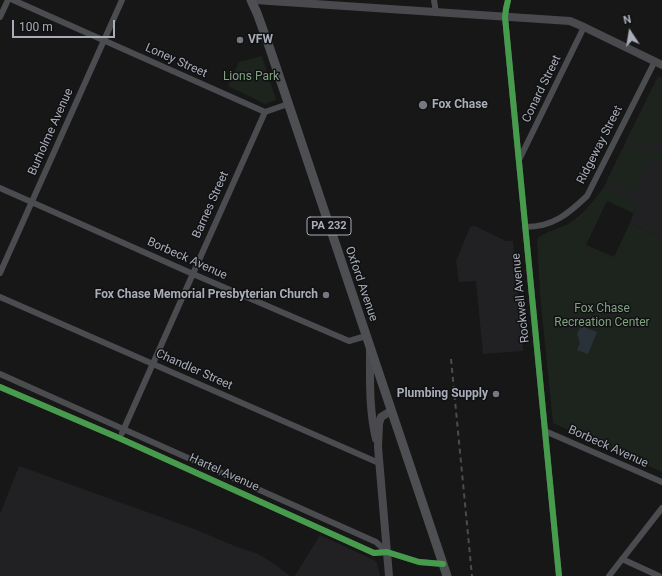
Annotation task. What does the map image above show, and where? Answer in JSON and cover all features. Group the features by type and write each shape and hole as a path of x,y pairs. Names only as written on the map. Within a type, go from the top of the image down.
{"main road":[{"name":"Oxford Avenue","path":"251,0 258,13 447,576"},
{"path":"255,0 570,21 658,63"},
{"path":"370,348 372,425 378,447"},
{"path":"389,576 378,447 380,420 383,415 391,411"}],"street":[{"path":"0,17 8,0"},
{"name":"Loney Street","path":"13,0 265,112"},
{"name":"Burholme Avenue","path":"0,273 122,0"},
{"path":"434,0 436,12"},
{"name":"Rockwell Avenue","path":"508,0 505,17 559,576"},
{"name":"Conard Street","path":"519,160 584,27"},
{"name":"Ridgeway Street","path":"525,227 542,226 556,220 569,213 587,196 658,63"},
{"path":"265,112 288,104"},
{"name":"Barnes Street","path":"119,438 265,112"},
{"name":"Borbeck Avenue","path":"0,188 193,274 349,341 366,336"},
{"name":"Chandler Street","path":"0,297 379,463"},
{"name":"Hartel Avenue","path":"0,374 376,542 387,552"},
{"name":"Hartel Avenue","path":"0,387 119,438 374,553 387,552 420,562 443,564"},
{"name":"Borbeck Avenue","path":"545,431 662,482"},
{"path":"609,576 662,508"},
{"path":"622,559 659,576"}],"shaded area":[{"path":"658,76 662,78 662,237 630,223 637,203 604,187"},
{"path":"475,226 506,241 513,241 523,351 483,354 476,281 459,282 456,261 470,227"},
{"path":"581,326 597,332 588,354 577,350 580,343 577,334"},
{"path":"19,466 197,530 258,554 290,576 0,576 0,514"},
{"path":"320,535 372,559 377,563 380,576 295,576"}],"green space":[{"name":"Lions Park","path":"262,56 276,100 265,104 228,86 239,62"},
{"path":"657,79 662,93 662,141 653,144 644,144 627,139"},
{"path":"625,144 643,150 662,150 662,160 657,161 651,159 634,193 607,180"},
{"name":"Fox Chase Recreation Center","path":"604,187 638,203 633,213 607,201 586,245 614,257 630,223 662,237 662,472 553,423 540,294 537,239 570,223 580,215"}],"railway":[{"path":"451,359 472,576"}],"cycle path":[{"path":"508,0 505,17 559,576"},
{"path":"0,387 119,438 374,553 387,552 419,562 443,564"}],"place":[{"name":"VFW","path":"240,40"},
{"name":"Fox Chase","path":"423,105"},
{"name":"Fox Chase Memorial Presbyterian Church","path":"326,295"},
{"name":"Plumbing Supply","path":"496,394"}]}
